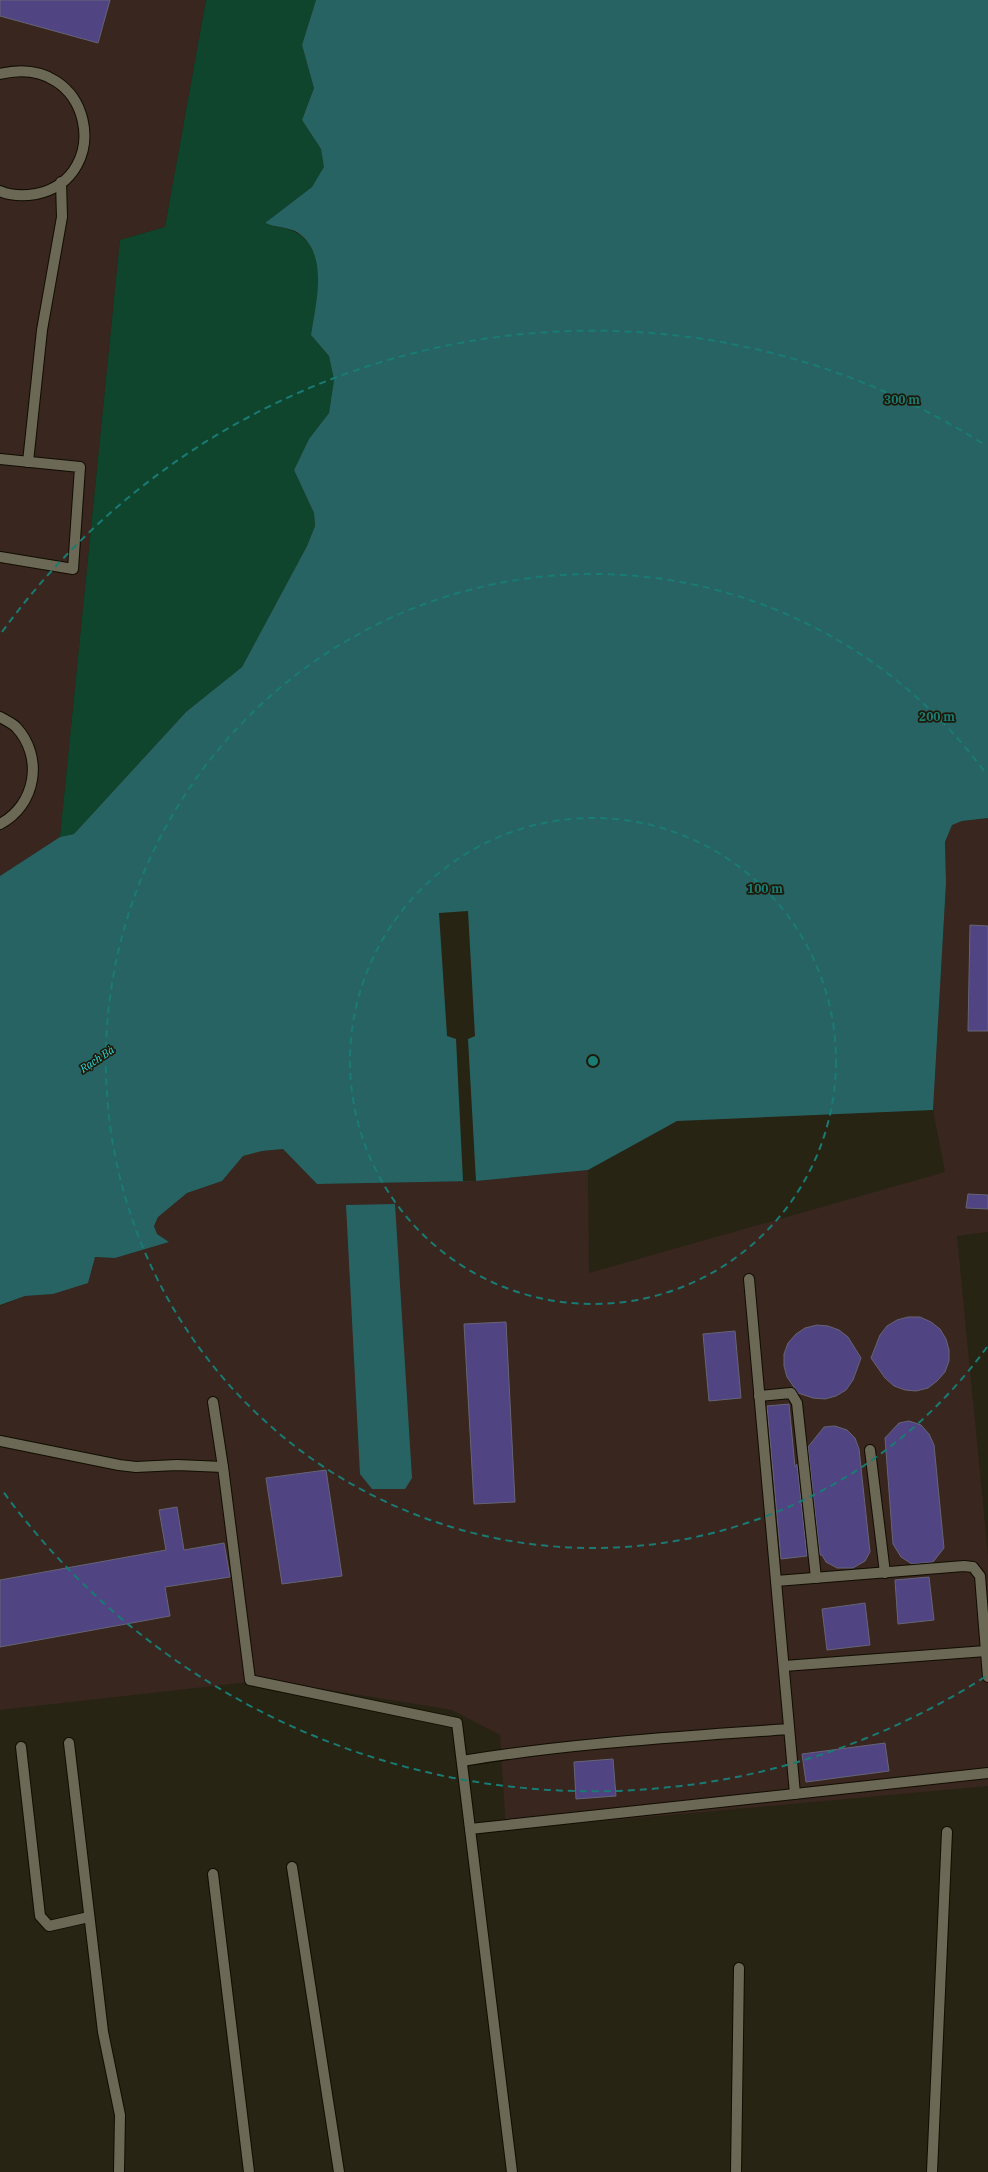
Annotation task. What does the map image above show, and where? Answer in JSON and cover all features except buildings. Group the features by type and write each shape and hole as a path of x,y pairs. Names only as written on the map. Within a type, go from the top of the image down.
{"street":[{"path":"0,74 20,70 39,72 57,81 72,94 81,112 85,131 83,150 74,168 61,182 44,192 25,196 0,191"},
{"path":"28,462 42,330 62,217 61,182"},
{"path":"0,459 80,467 73,569 0,557"},
{"path":"0,717 15,727 30,748 34,773 28,798 12,818 0,824"},
{"path":"748,1279 795,1794"},
{"path":"759,1396 791,1393 797,1403 816,1578"},
{"path":"213,1402 224,1467 250,1680 457,1723 512,2172"},
{"path":"0,1441 119,1466 136,1467 177,1465 224,1467"},
{"path":"870,1450 885,1573"},
{"path":"776,1581 964,1566 973,1567 980,1576 988,1677"},
{"path":"784,1666 986,1651"},
{"path":"462,1761 531,1750 606,1742 790,1729"},
{"path":"69,1743 103,2032 120,2115 119,2172"},
{"path":"21,1747 40,1916 49,1926 89,1917"},
{"path":"470,1828 988,1773"},
{"path":"932,2172 947,1832"},
{"path":"292,1867 339,2172"},
{"path":"213,1874 249,2172"},
{"path":"736,2172 739,1968"}],"shaded area":[{"path":"0,0 206,0 165,227 120,240 60,837 0,876"},
{"path":"988,818 988,1232 957,1236 988,1555 988,1786 506,1830 500,1735 452,1710 267,1680 0,1710 0,1306 25,1296 53,1294 95,1257 115,1258 169,1242 157,1234 154,1225 158,1217 187,1193 222,1181 243,1156 262,1151 283,1149 317,1184 476,1181 588,1170 589,1273 945,1172 933,1110 946,883 945,842 951,825 962,821"}],"green space":[{"path":"206,0 316,0 302,45 314,88 302,120 321,149 325,167 312,187 265,223 295,232 306,241 313,252 317,265 318,293 311,335 329,356 334,380 329,413 309,439 294,470 314,513 315,526 307,546 242,667 186,712 74,834 60,837 120,240 165,227"}],"water":[{"name":"Rạch Bà","path":"316,0 988,0 988,818 962,821 952,825 945,842 946,883 933,1110 677,1121 588,1170 476,1181 317,1184 283,1149 262,1151 243,1156 222,1181 187,1193 158,1217 154,1226 157,1234 169,1242 115,1258 95,1257 88,1283 53,1294 25,1296 0,1305 0,876 60,837 74,834 186,712 242,667 307,546 315,526 314,513 294,470 309,439 329,413 334,380 329,356 311,335 316,308 318,278 317,264 313,251 306,240 295,231 265,223 312,187 324,167 321,149 302,120 314,88 302,45"},
{"path":"395,1204 412,1478 405,1489 372,1489 360,1474 346,1205"}],"pier":[{"path":"468,911 475,1036 468,1039 476,1181 463,1181 456,1039 447,1036 439,913"}]}
